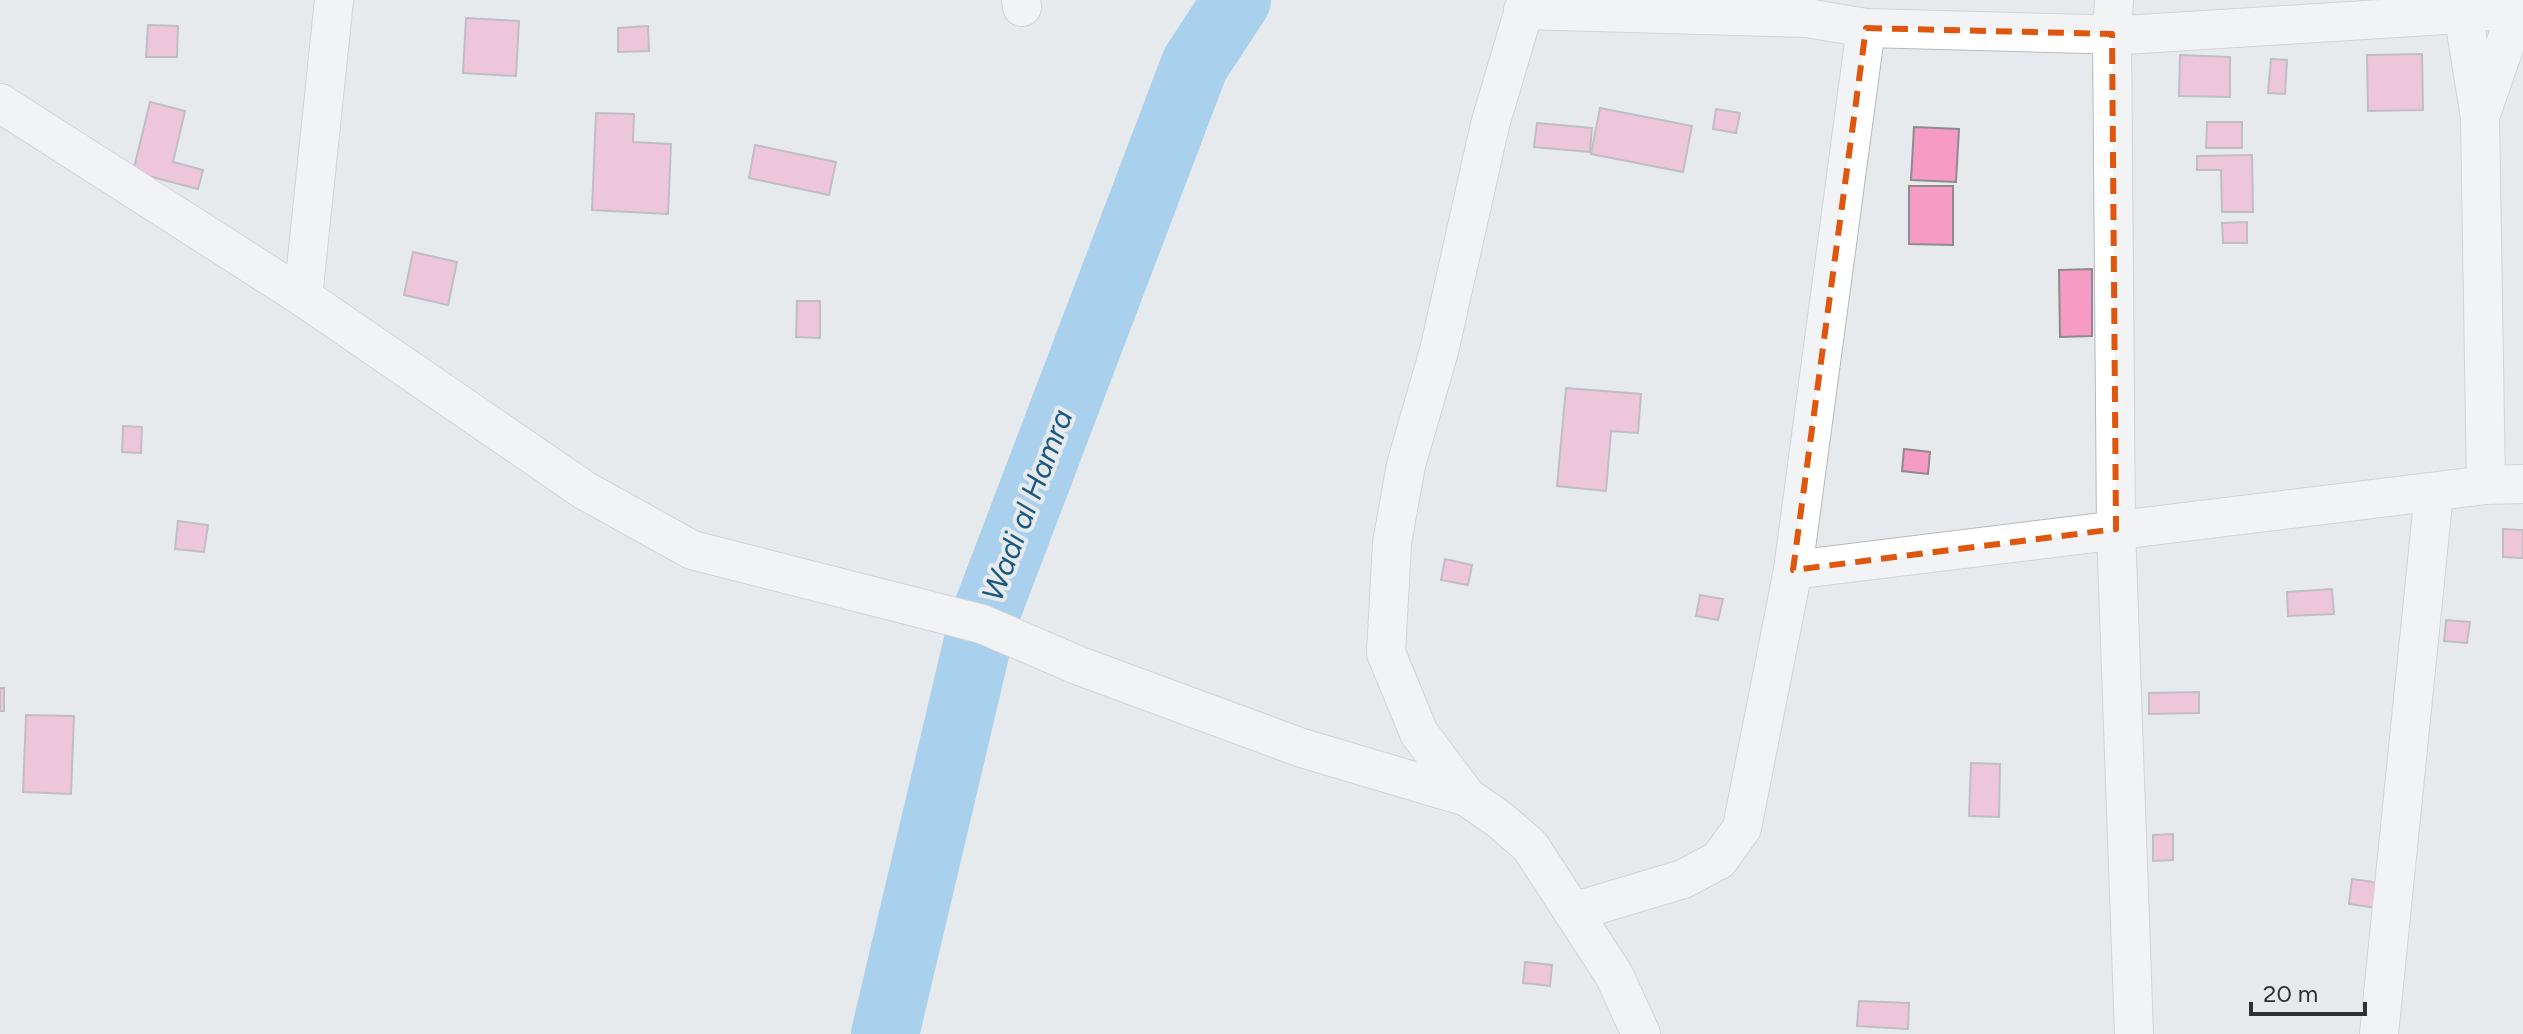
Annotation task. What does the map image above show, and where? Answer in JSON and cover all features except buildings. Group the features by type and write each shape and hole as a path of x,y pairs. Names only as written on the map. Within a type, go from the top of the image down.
{"street":[{"path":"303,297 334,0"},
{"path":"1641,1034 1614,975 1530,846 1467,797 1419,733 1386,653 1392,543 1406,465 1439,351 1490,125 1525,5 1807,9 1866,28 2113,17 2520,7 2480,117"},
{"path":"2461,7 2480,117 2486,485"},
{"path":"2113,17 2116,529 2134,1034"},
{"path":"1573,912 1683,879 1719,860 1742,828 1793,570 1866,28"},
{"path":"0,103 303,297 584,490 692,550 982,624 1077,665 1302,748 1467,797"},
{"path":"1793,570 2486,485 2523,484"},
{"path":"2379,1034 2434,492"}],"highlighted area":[{"path":"1866,28 2112,34 2116,529 1793,570"}],"waterway":[{"name":"Wadi al Hamra","path":"885,1034 982,624 1195,64 1237,0"}]}
